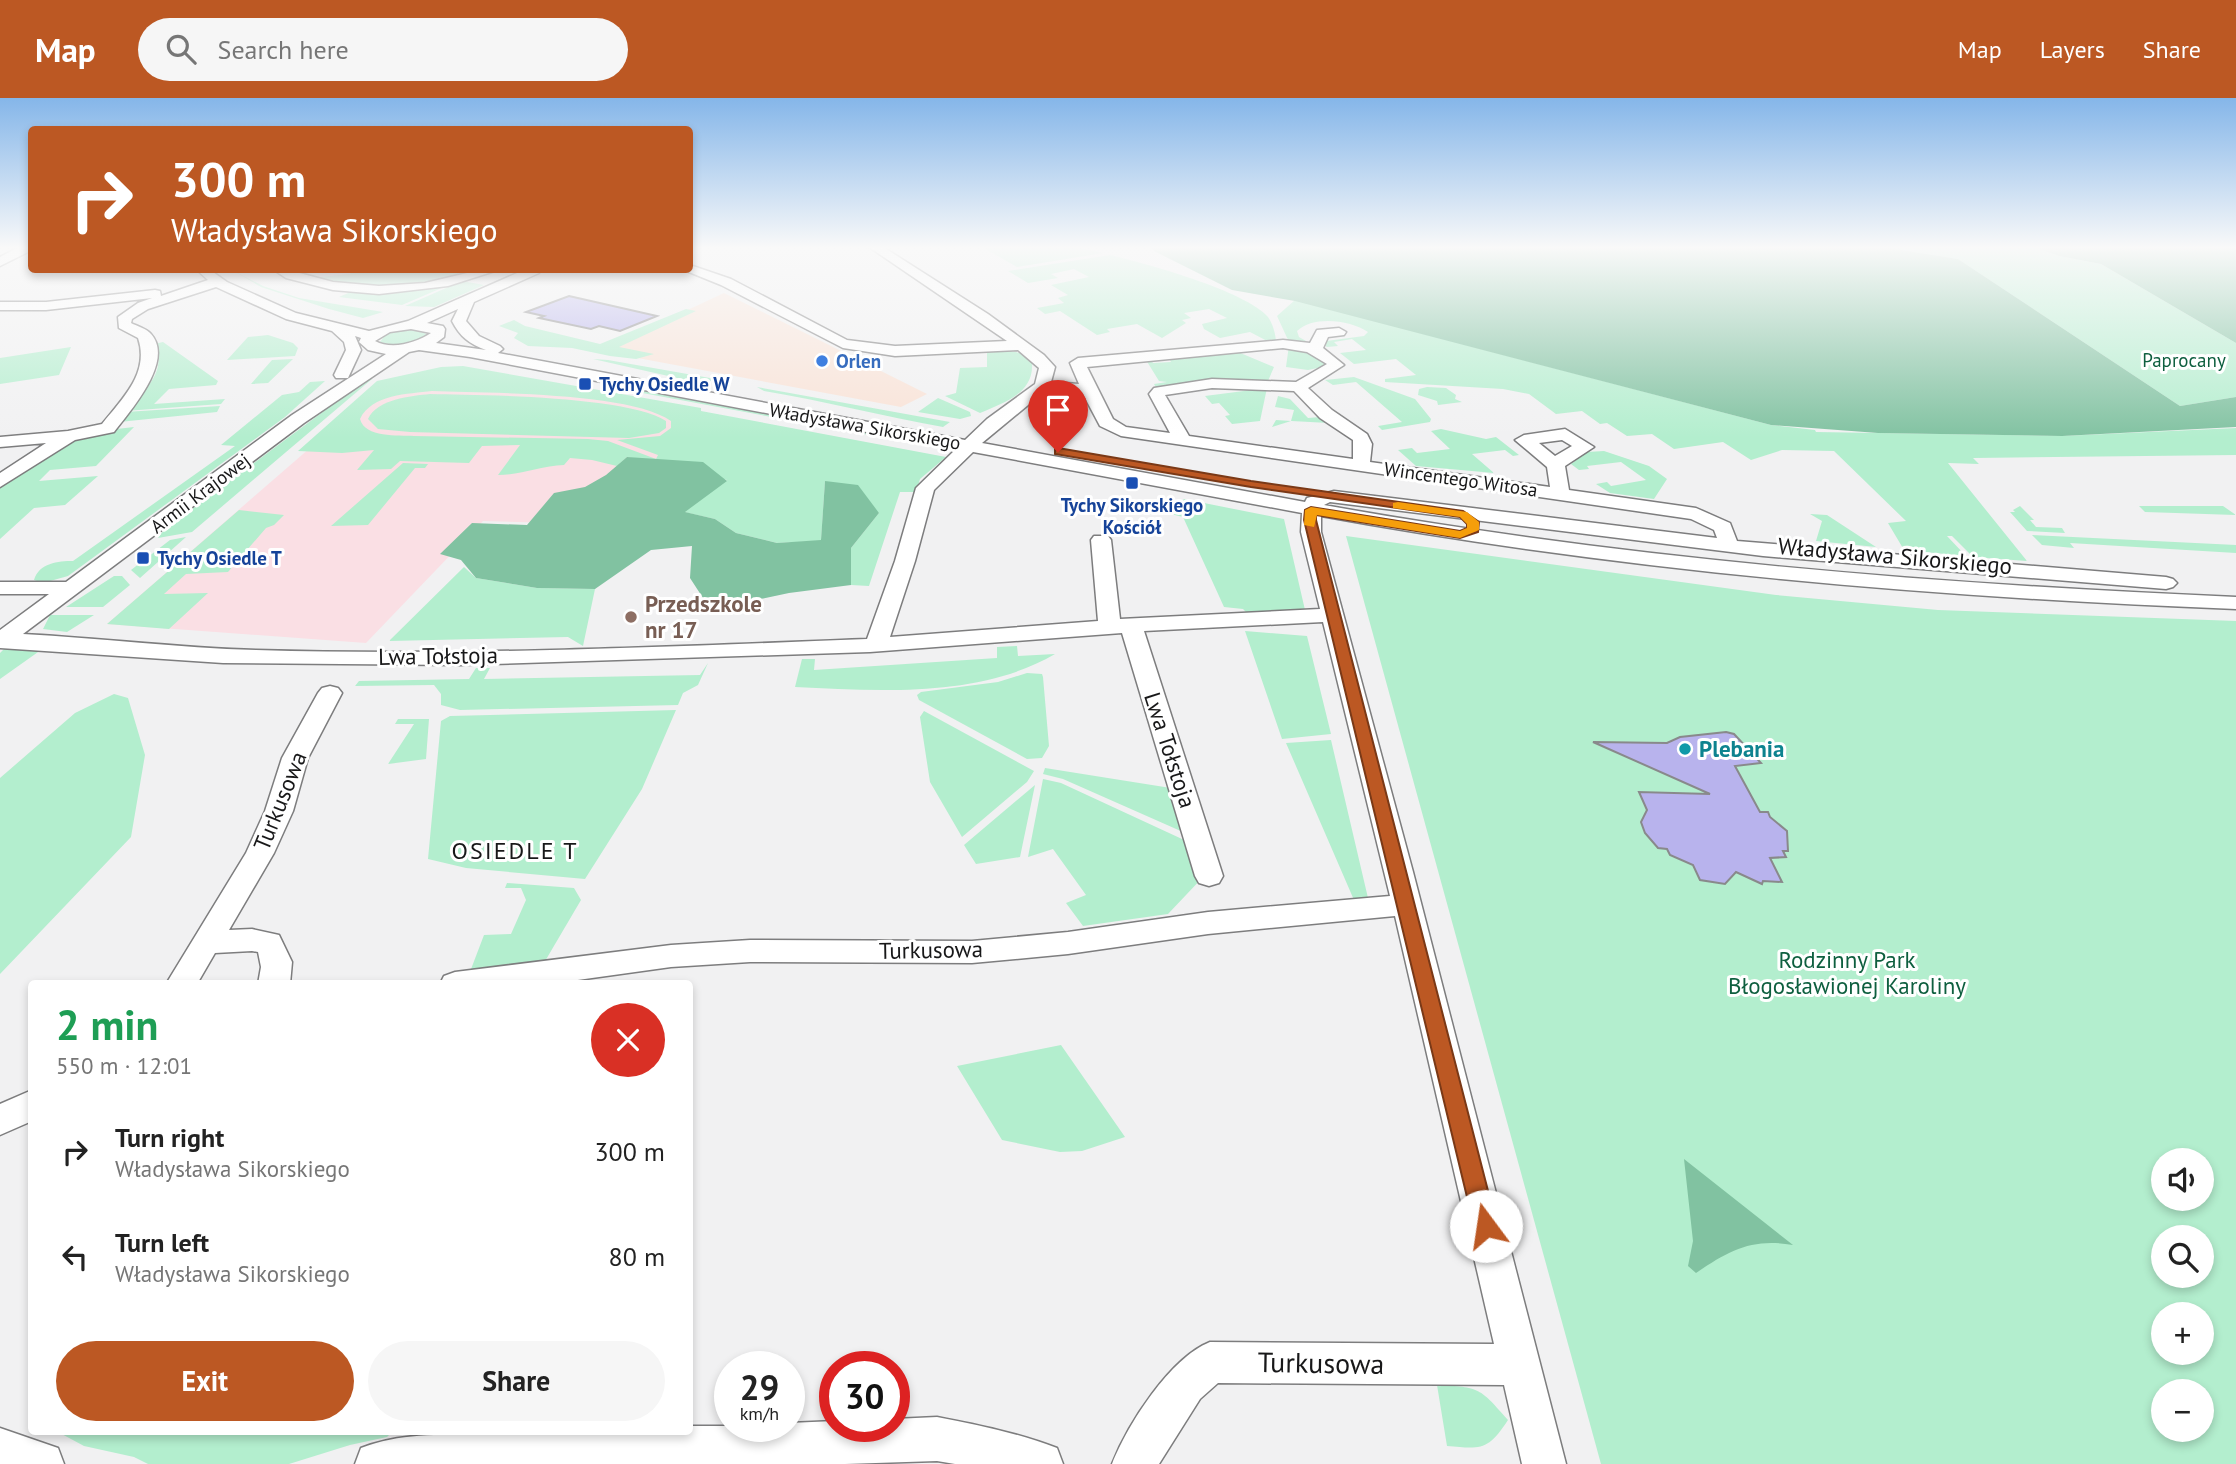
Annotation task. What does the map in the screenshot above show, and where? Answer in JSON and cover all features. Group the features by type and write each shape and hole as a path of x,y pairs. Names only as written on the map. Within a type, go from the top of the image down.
{"street":[{"path":"0,442 69,436 108,428 140,383 151,362 149,342 145,336 124,325 125,317 135,311"},
{"path":"280,311 291,317 392,328 411,325 441,311"},
{"path":"338,322 399,322 436,311"},
{"path":"338,322 372,341 411,346 435,332 439,322 457,311"},
{"name":"Władysława Sikorskiego","path":"463,311 459,321 462,329 474,340 496,349"},
{"path":"780,311 843,344 895,351 1022,345"},
{"path":"876,644 905,561 925,488 993,423 1042,386 1047,367 1022,345 971,311"},
{"path":"338,322 354,348 352,358 342,375"},
{"name":"Władysława Sikorskiego","path":"411,325 496,349 975,442 1323,504 1462,524 1553,526 1925,565 2236,588"},
{"path":"372,341 392,328"},
{"path":"1183,441 1157,394 1160,391 1191,386 1263,383 1300,387 1335,367 1332,361 1315,349 1322,333 1339,332"},
{"name":"Armii Krajowej","path":"298,419 372,341"},
{"name":"Wincentego Witosa","path":"1315,349 1306,345 1283,344 1079,363 1089,390 1106,422 1121,431 1696,514 1723,527 1726,546"},
{"name":"Władysława Sikorskiego","path":"411,346 516,361 1323,504 1462,524 1551,548 1872,582 2068,596 2236,603"},
{"name":"Armii Krajowej","path":"0,640 298,419 411,346"},
{"path":"366,374 424,361 516,361"},
{"path":"1042,386 1089,390"},
{"name":"Wincentego Witosa","path":"1300,387 1326,414 1362,440 1361,465"},
{"path":"0,481 69,436"},
{"name":"Wincentego Witosa","path":"1556,465 1560,494"},
{"path":"1323,504 1311,532 1544,1464"},
{"path":"1551,548 1537,538 1539,530 1553,526"},
{"name":"Lwa Tołstoja","path":"1101,540 1120,625 1209,876"},
{"path":"0,588 70,588"},
{"name":"Lwa Tołstoja","path":"0,640 65,642 252,657 398,658 876,644 1120,625 1331,615"},
{"name":"Turkusowa","path":"183,980 260,853 279,811 295,758 330,693"},
{"name":"Turkusowa","path":"487,980 698,954 750,951 972,952 1049,945 1208,923 1406,905"},
{"path":"204,943 252,940 268,943 276,955 278,973 275,980"},
{"path":"0,1120 28,1106"},
{"name":"Turkusowa","path":"1134,1464 1185,1384 1210,1362 1518,1365"},
{"path":"377,1464 408,1458 937,1439 986,1448 1041,1464"},
{"path":"0,1450 41,1464"}],"shaded area":[{"path":"686,311 760,311 927,394 901,407 600,351"},
{"path":"443,371 701,411 595,524 483,521 366,643 107,624 355,409"}],"green space":[{"path":"336,311 383,312 363,318"},
{"path":"682,311 696,311 619,347 654,354 636,359 572,348 528,346 514,338 518,333 499,326 514,320 525,326 600,344"},
{"path":"1041,311 1198,311 1184,313 1191,318 1182,320 1186,323 1162,338 1137,324 1107,329 1110,332 1097,335 1060,311 1045,314"},
{"path":"1212,311 1260,311 1271,323 1276,343 1250,332 1220,338 1204,329 1202,324 1227,318"},
{"path":"1283,311 1336,311 1771,425 1816,432 2062,436 2236,428 2236,455 1973,458 1979,464 1948,463 2027,561 1973,557 1952,536 1947,536 1966,556 1904,550 1888,523 1906,521 1834,451 1782,450 1751,460 1723,442 1674,449 1652,434 1627,436 1607,423 1600,424 1582,411 1556,414 1529,394 1503,389 1385,382 1385,379 1416,375 1396,359 1354,364 1340,353 1366,350 1352,339 1334,342 1338,346 1327,347 1319,342 1364,336 1368,332 1342,322 1322,321 1297,331 1299,337 1306,341 1289,342 1277,316"},
{"path":"1332,311 2036,311 2180,406 2236,397 2236,427 2062,436 1878,433 1771,425"},
{"name":"Paprocany","path":"2036,311 2181,311 2236,343 2236,397 2180,406"},
{"path":"2181,311 2236,311 2236,343"},
{"path":"409,329 427,334 405,344 380,342 386,334"},
{"path":"268,335 293,343 298,348 295,356 227,360 248,337"},
{"path":"163,342 218,381 216,385 169,389 154,404 225,399 221,404 125,411 152,380 158,363 154,344"},
{"path":"1289,345 1325,361 1327,366 1308,370 1286,367"},
{"path":"71,347 59,375 0,384 0,358"},
{"path":"987,352 1020,353 1032,363 1028,382 1016,395 980,413 945,396 956,393 960,368 987,367"},
{"path":"1238,352 1274,367 1268,381 1157,389 1154,384 1167,382 1159,381 1146,360 1150,359 1153,363 1171,362 1169,358"},
{"path":"293,359 268,383 251,384 272,360"},
{"path":"593,359 608,360 727,381 686,380"},
{"path":"463,366 701,408 701,411 946,457 920,479 916,492 900,492 869,586 851,585 851,548 879,513 825,481 821,541 777,543 736,533 715,519 684,512 727,480 627,457 617,466 570,458 564,465 498,475 520,445 482,446 469,463 400,461 391,469 357,470 374,450 342,453 298,451 377,381 441,367","holes":["432,391 592,399 651,411 671,421 671,428 660,436 617,440 658,455 656,459 608,441 588,439 383,434 368,430 360,419 373,404 382,400"]},
{"path":"1354,377 1415,399 1431,419 1430,422 1382,430 1378,426 1402,422 1356,382 1333,385 1325,380"},
{"path":"367,379 372,379 192,532 158,538 164,530"},
{"path":"325,381 285,417 68,576 43,583 34,580 36,574 45,567 73,561 235,446 221,445 282,395 299,392 310,382"},
{"path":"610,387 643,389 923,441 918,444"},
{"path":"757,387 950,422 943,427 764,391"},
{"path":"1267,388 1260,421 1232,424 1225,416 1230,415 1219,403 1212,404 1205,396"},
{"path":"1446,388 1456,395 1455,399 1462,402 1438,405 1437,401 1418,395 1419,389"},
{"path":"430,394 553,398 620,406 666,421 666,428 659,433 629,438 410,432 378,429 368,419 372,412 387,403"},
{"path":"1278,396 1290,399 1308,418 1320,417 1330,423 1291,421 1294,410 1275,407"},
{"path":"938,398 970,412 971,416 960,419 918,412"},
{"path":"220,406 217,412 119,422 125,412"},
{"path":"1276,420 1291,421 1272,427"},
{"path":"134,427 96,466 50,470 39,481 98,476 65,505 34,508 0,539 0,485 82,433"},
{"path":"1441,429 1486,439 1496,437 1519,455 1513,456 1505,450 1472,454 1494,473 1416,466 1398,450 1412,448 1417,453 1450,449 1431,431"},
{"path":"1604,451 1649,466 1667,479 1654,499 1610,493 1596,484 1607,482 1611,486 1646,480 1621,462 1587,466 1589,469 1579,470 1571,464 1587,452"},
{"path":"627,457 703,462 727,481 685,512 715,519 736,533 777,543 821,540 825,481 858,485 879,513 851,548 851,585 789,593 747,602 703,598 690,578 692,546 651,550 595,589 537,588 476,578 461,560 440,554 472,523 527,525 554,493 585,487 606,475"},
{"path":"403,463 428,464 425,468 415,468 368,525 331,526"},
{"path":"1184,499 1284,519 1305,610 1248,614 1243,609 1224,607 1183,517 1171,514"},
{"path":"2020,506 2034,520 2030,520 2036,527 2062,528 2065,533 2027,531 2010,512 2015,512 2013,510"},
{"path":"2139,506 2223,506 2236,515 2145,512"},
{"path":"239,510 284,515 274,525 266,528 228,572 186,574 164,594 208,593 169,629 107,624"},
{"path":"1810,514 1827,515 1876,547 1816,541 1822,521"},
{"path":"2032,535 2236,545 2236,553 2070,543 2074,548 2042,545"},
{"name":"Rodzinny Park Błogosławionej Karoliny","path":"1346,536 1776,595 1938,610 2236,621 2236,1464 1601,1464"},
{"path":"186,537 140,578 131,570 170,540"},
{"path":"464,567 476,578 537,588 595,589 583,646 568,637 389,641"},
{"path":"114,576 122,576 130,585 103,607 66,607"},
{"path":"50,615 94,615 67,632 43,629"},
{"path":"1245,631 1307,636 1331,734 1282,739"},
{"path":"48,645 0,679 0,653 5,648"},
{"path":"1017,646 1018,656 1055,654 1026,668 962,685 894,690 795,687 802,659 815,659 814,670 997,658 997,647"},
{"path":"708,663 698,685 683,693 678,705 460,710 441,705 441,694 434,685 355,686 359,681 469,679 476,668 490,668 484,679 700,675"},
{"path":"1027,673 1042,674 1043,677 1049,746 1042,758 1027,759 919,700 917,695 921,692 998,682"},
{"path":"114,694 128,698 145,755 131,837 0,974 0,778 75,713"},
{"path":"676,710 642,789 585,879 466,868 428,859 441,721 450,716"},
{"path":"924,711 1034,771 1027,782 962,837 930,782 920,717"},
{"path":"398,719 429,719 426,759 388,764 414,724 395,724"},
{"path":"1331,740 1368,898 1354,900 1286,743"},
{"path":"1045,768 1177,789 1192,836 1063,779 1043,774"},
{"path":"1043,779 1061,783 1195,845 1204,876 1168,914 1083,926 1066,903 1086,895 1053,849 1028,857"},
{"path":"1035,785 1020,857 976,864 964,845"},
{"path":"507,883 574,888 581,900 541,968 468,977 484,935 511,934 526,900 521,888 505,888"},
{"path":"1061,1045 1125,1137 1082,1151 1060,1152 1002,1140 957,1066"},
{"path":"1684,1159 1793,1245 1765,1243 1742,1248 1696,1273 1688,1266 1693,1241"},
{"path":"1437,1385 1478,1391 1508,1420 1495,1438 1483,1446 1447,1446"},
{"path":"64,1435 389,1435 289,1464 148,1464 134,1457 84,1446"}],"building":[{"path":"634,311 657,316 620,331 599,326 591,329 539,318 544,316 526,312"},
{"path":"1726,732 1734,734 1761,763 1735,766 1760,812 1768,812 1770,817 1787,831 1788,851 1783,851 1786,857 1770,858 1782,882 1763,881 1762,884 1736,872 1725,884 1700,880 1693,865 1670,855 1667,849 1658,848 1645,833 1641,822 1647,810 1639,792 1710,794 1593,742 1667,743 1680,737"}],"slow traffic":[{"path":"1310,525 1311,510 1460,534 1474,530 1473,522 1463,514 1398,505"}],"place":[{"name":"Orlen","path":"822,361"},
{"name":"Tychy Osiedle W","path":"585,384"},
{"name":"Tychy Sikorskiego Kościół","path":"1132,483"},
{"name":"Tychy Osiedle T","path":"143,558"},
{"name":"Przedszkole nr 17","path":"631,617"},
{"name":"Plebania","path":"1685,749"}],"district":[{"name":"OSIEDLE T","path":"515,851"}],"route":[{"path":"1058,452 1335,497 1463,514 1473,522 1474,530 1460,534 1311,510 1310,520 1331,615 1399,872 1486,1226"}]}
